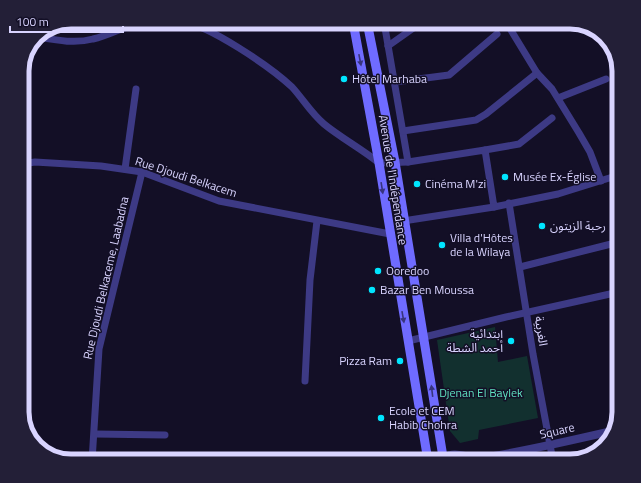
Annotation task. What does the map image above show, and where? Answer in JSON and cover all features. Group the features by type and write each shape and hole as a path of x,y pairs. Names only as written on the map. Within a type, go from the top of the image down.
{"main road":[{"name":"Avenue de l'Indépendance","path":"354,29 379,163 427,454"},
{"name":"Avenue de l'Indépendance","path":"368,29 395,162 422,337 443,454"}],"street":[{"path":"45,38 68,42 86,41 121,29"},
{"path":"206,29 278,75 292,87 309,109 326,125 379,163 408,162 519,144 552,118"},
{"path":"385,29 408,162"},
{"path":"388,46 412,29"},
{"path":"510,29 537,73 558,98 590,152 601,181"},
{"path":"395,82 449,75 497,34"},
{"path":"403,131 476,120 486,114 537,73"},
{"path":"558,98 606,79"},
{"path":"125,169 136,89"},
{"path":"485,150 494,207"},
{"name":"Rue Djoudi Belkacem","path":"29,163 35,162 125,169 142,172 219,201 390,234"},
{"name":"Rue Djoudi Belkaceme, Laabadna","path":"93,454 99,349 142,172"},
{"path":"403,221 494,207 558,194 612,177"},
{"name":"الغربية","path":"509,203 551,454"},
{"path":"305,381 310,280 317,220"},
{"path":"520,267 612,244"},
{"path":"408,341 612,294"},
{"name":"Square","path":"507,454 606,432"},
{"path":"95,434 164,435"}],"green space":[{"name":"Djenan El Baylek","path":"495,327 498,362 527,356 538,418 479,430 478,439 460,443 450,431 437,340"}],"place":[{"name":"Hôtel Marhaba","path":"344,79"},
{"name":"Musée Ex-Église","path":"505,177"},
{"name":"Cinéma M'zi","path":"417,184"},
{"name":"رحبة الزيتون","path":"542,226"},
{"name":"Villa d'Hôtes de la Wilaya","path":"442,245"},
{"name":"Ooredoo","path":"378,271"},
{"name":"Bazar Ben Moussa","path":"372,290"},
{"name":"إبتدائية أحمد الشطة","path":"511,341"},
{"name":"Pizza Ram","path":"400,361"},
{"name":"Ecole et CEM Habib Chohra","path":"381,418"}]}
